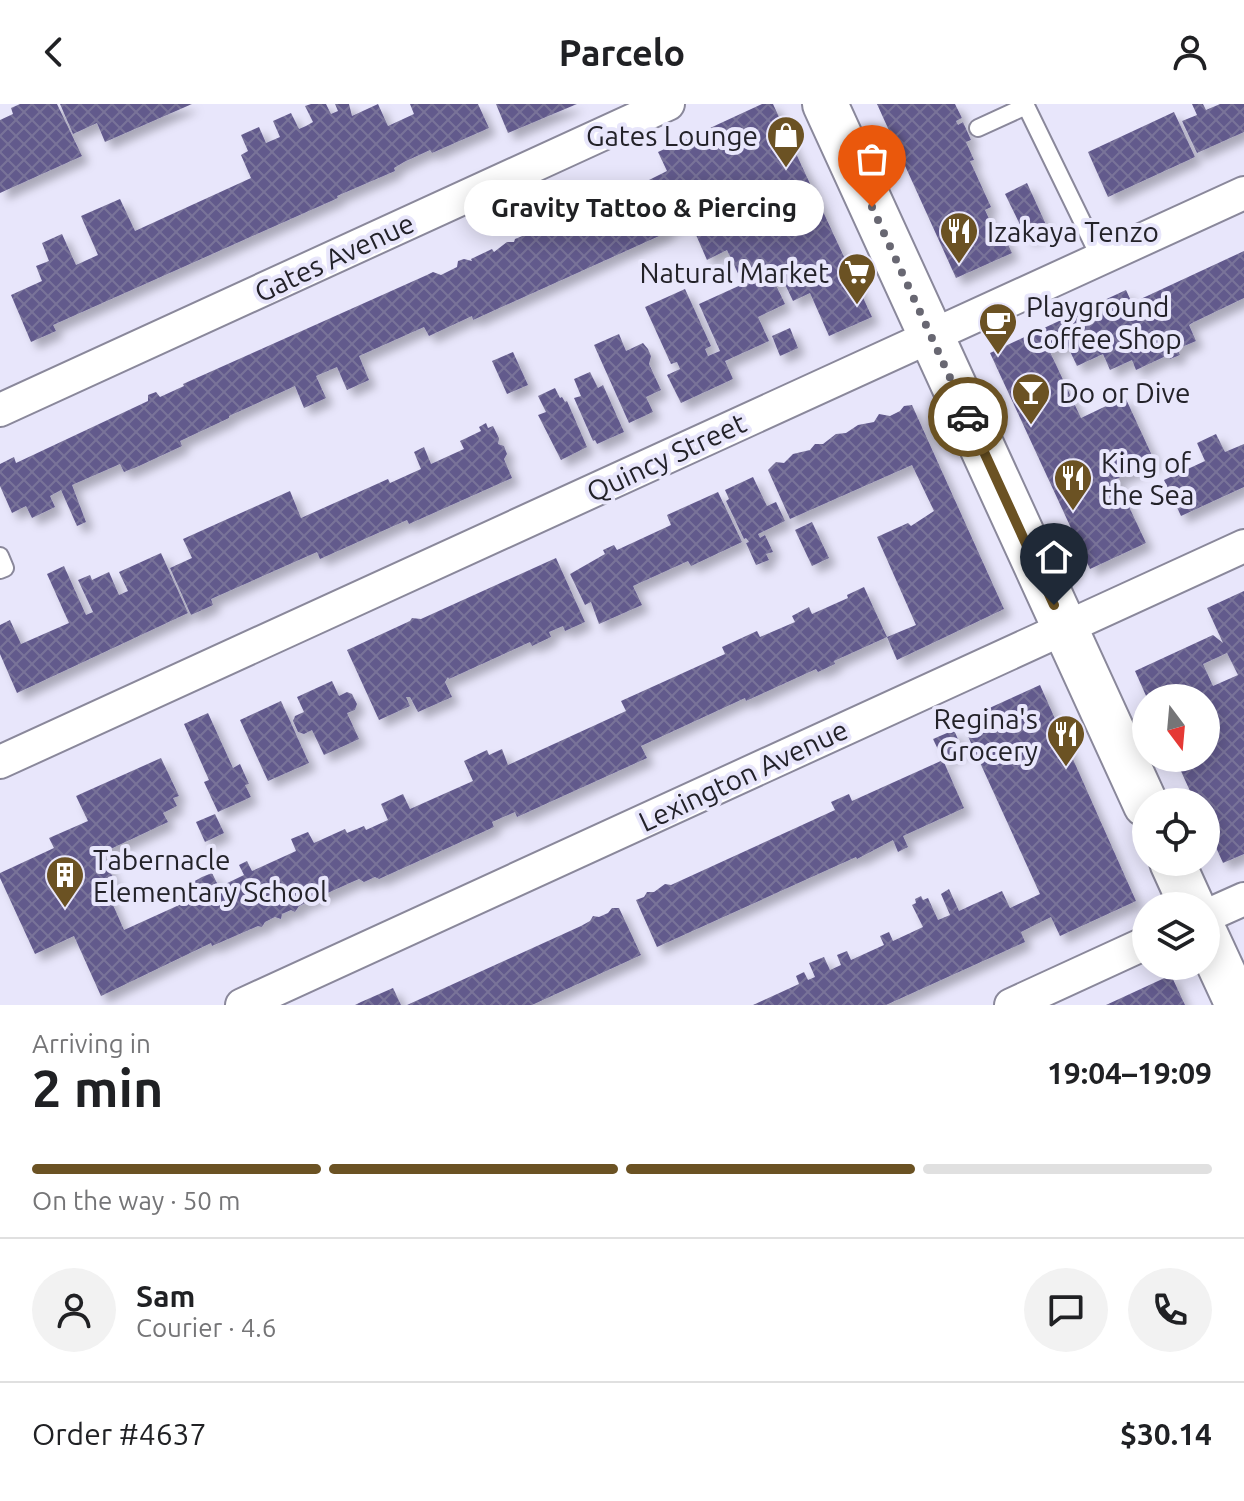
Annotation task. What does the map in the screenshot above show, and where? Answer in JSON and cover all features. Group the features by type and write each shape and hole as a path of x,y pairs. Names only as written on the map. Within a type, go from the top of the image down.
{"main road":[{"path":"825,104 1138,788"},
{"path":"1220,966 1238,1005"}],"street":[{"name":"Gates Avenue","path":"0,410 668,104"},
{"name":"Quincy Street","path":"0,762 1244,193"},
{"name":"Lexington Avenue","path":"242,1005 1244,546"},
{"path":"1220,910 1244,899"},
{"path":"1011,1005 1132,949"}],"lane":[{"path":"978,128 1026,106 1100,258"},
{"path":"0,556 5,568 0,570"}],"building":[{"path":"20,104 57,104 82,156 0,193 0,120 13,114 11,108"},
{"path":"60,104 192,104 105,142 97,123 73,134"},
{"path":"326,104 331,114 338,111 335,104 349,104 352,116 378,104 388,126 414,114 410,104 478,104 489,128 432,153 430,150 394,168 395,171 338,198 53,325 56,331 31,342 11,295 42,281 36,266 49,261 42,243 62,234 76,265 98,255 81,216 120,199 135,231 251,178 241,155 248,151 241,135 259,127 266,143 280,137 273,121 291,113 299,129 306,126 313,122 305,106"},
{"path":"496,104 577,104 508,133"},
{"path":"762,104 773,104 872,317 829,336 810,293 793,301 783,280 775,283 785,304 758,317 769,341 725,361 733,379 681,403 667,375 680,369 677,362 671,364 645,307 685,289 711,346 705,349 708,356 720,351 699,304 743,284 727,250 707,260 689,219 666,229 668,232 473,320 472,316 429,336 424,327 359,356 369,380 347,390 337,367 316,376 326,398 304,408 295,386 180,441 182,446 139,466 124,472 120,464 72,485 86,522 77,526 61,490 50,496 55,507 32,518 26,506 12,513 0,486 0,464 14,457 16,463 148,401 148,395 156,392 160,397 433,272 441,275 457,267 458,261 472,261 492,249 494,252 507,242 514,242 569,217 574,211 631,189 635,181 645,182 667,171 658,152"},
{"path":"877,104 955,104 962,118 956,121 958,125 963,122 971,140 966,142 974,160 970,161 991,207 985,210 995,232 1001,230 1012,253 956,278"},
{"path":"1192,104 1203,104 1206,110 1220,104 1244,104 1244,132 1197,153 1182,121 1197,115"},
{"path":"1174,112 1195,157 1108,197 1088,152"},
{"path":"1027,183 1048,229 1027,239 1005,194"},
{"path":"1244,251 1244,298 1189,325 1196,341 1177,349 1180,355 1170,359 1168,355 1136,370 1132,360 1110,370 1103,354 1077,366 1067,345 1050,352 1081,418 1125,397 1155,462 1116,479 1146,543 1090,569 990,353 1126,290 1132,303"},
{"path":"790,328 798,348 780,356 772,336"},
{"path":"619,334 626,351 643,343 648,349 651,356 649,364 661,390 646,397 653,412 629,423 594,345"},
{"path":"513,352 528,385 507,394 492,361"},
{"path":"590,372 598,388 603,385 624,432 597,444 574,398 581,396 574,379"},
{"path":"555,388 560,398 567,401 587,447 561,460 538,415 546,412 538,396"},
{"path":"912,405 1004,609 897,660 887,637 916,625 877,537 908,523 911,526 934,511 912,465 790,519 768,470 776,462 784,463 793,454 810,450 815,444 823,444 836,434 874,422 879,414 890,416 904,406"},
{"path":"486,423 488,428 493,426 499,438 498,444 504,446 507,454 504,459 512,478 320,559 317,552 211,599 213,605 191,615 170,568 192,558 183,539 290,491 301,518 388,479 390,483 421,469 414,452 424,447 431,464 464,449 460,441 481,431 479,427"},
{"path":"1216,434 1225,452 1244,444 1244,487 1181,516 1164,480 1205,461 1197,443"},
{"path":"753,477 767,506 776,502 785,521 758,534 760,538 765,535 773,552 766,554 769,560 756,565 746,543 749,542 744,539 726,501 729,499 725,490"},
{"path":"718,492 742,542 691,566 688,561 633,586 642,605 599,624 591,602 585,605 570,574 605,554 603,550 614,545 617,550 671,525 667,515"},
{"path":"812,522 829,558 812,566 795,530"},
{"path":"161,553 188,613 17,693 0,654 0,625 10,620 21,644 69,623 47,574 64,566 86,615 93,612 78,580 90,575 92,580 109,572 119,595 128,591 119,572"},
{"path":"556,558 585,622 565,631 563,626 549,632 551,637 532,646 530,642 448,677 445,682 452,697 418,712 410,697 406,697 410,706 379,720 347,650 412,618 421,619"},
{"path":"864,587 887,637 834,661 835,664 818,672 816,669 746,701 745,698 641,746 647,758 517,817 515,812 492,822 494,827 379,879 375,877 364,882 359,879 299,906 295,912 291,910 282,914 281,919 275,917 262,927 212,946 211,943 101,996 74,936 35,954 0,878 0,873 54,848 49,838 88,821 76,796 161,758 179,796 173,798 177,806 163,813 168,822 102,853 116,885 106,889 124,930 199,896 193,882 202,877 212,873 219,887 244,875 239,865 247,861 252,871 296,851 291,839 308,832 314,843 345,829 347,833 364,826 366,830 388,820 381,804 403,794 410,809 473,781 464,761 487,750 489,755 502,749 508,765 626,711 621,701 725,654 722,647 757,631 760,637 795,622 792,616 809,607 812,614"},
{"path":"1244,591 1244,854 1223,863 1220,856 1220,788 1189,788 1181,772 1220,772 1220,684 1218,684 1238,675 1227,653 1203,664 1212,684 1141,684 1135,671 1213,635 1223,643 1207,608"},
{"path":"332,681 339,696 347,692 352,694 357,704 355,710 347,713 359,739 324,755 312,730 304,734 298,732 293,721 295,716 304,712 297,697"},
{"path":"1040,685 1132,892 1132,903 1060,936 1051,917 1021,932 1025,942 886,1005 753,1005 799,984 796,976 804,972 808,980 815,977 809,963 824,957 830,970 841,965 837,955 847,951 851,960 884,945 880,936 889,932 893,941 923,927 912,905 921,896 923,900 928,898 938,920 950,915 941,894 949,889 959,911 1002,891 1010,908 1040,894 961,721"},
{"path":"281,701 309,763 268,781 240,720"},
{"path":"208,713 233,768 240,764 251,797 218,812 204,782 209,780 184,724"},
{"path":"954,730 963,751 943,760 933,739"},
{"path":"943,760 964,808 903,836 908,847 898,852 893,840 857,859 657,947 636,900 647,892 654,892 665,884 671,885 835,810 831,802 849,794 852,801"},
{"path":"215,814 224,833 205,842 196,822"},
{"path":"612,908 619,908 641,955 532,1005 407,1005 581,926 593,916 599,917"},
{"path":"1160,980 1173,980 1185,1005 1106,1005"},
{"path":"393,988 401,1005 355,1005 361,1002"}],"way so far":[{"path":"872,207 968,417"}],"place":[{"name":"Gates Lounge","path":"786,169"},
{"name":"Gravity Tattoo & Piercing","path":"872,207"},
{"name":"Izakaya Tenzo","path":"959,265"},
{"name":"Natural Market","path":"857,306"},
{"name":"Playground Coffee Shop","path":"998,356"},
{"name":"Do or Dive","path":"1031,426"},
{"name":"King of the Sea","path":"1073,512"},
{"name":"Regina's Grocery","path":"1066,768"},
{"name":"Tabernacle Elementary School","path":"65,909"}],"route":[{"path":"968,417 1054,605"}]}
